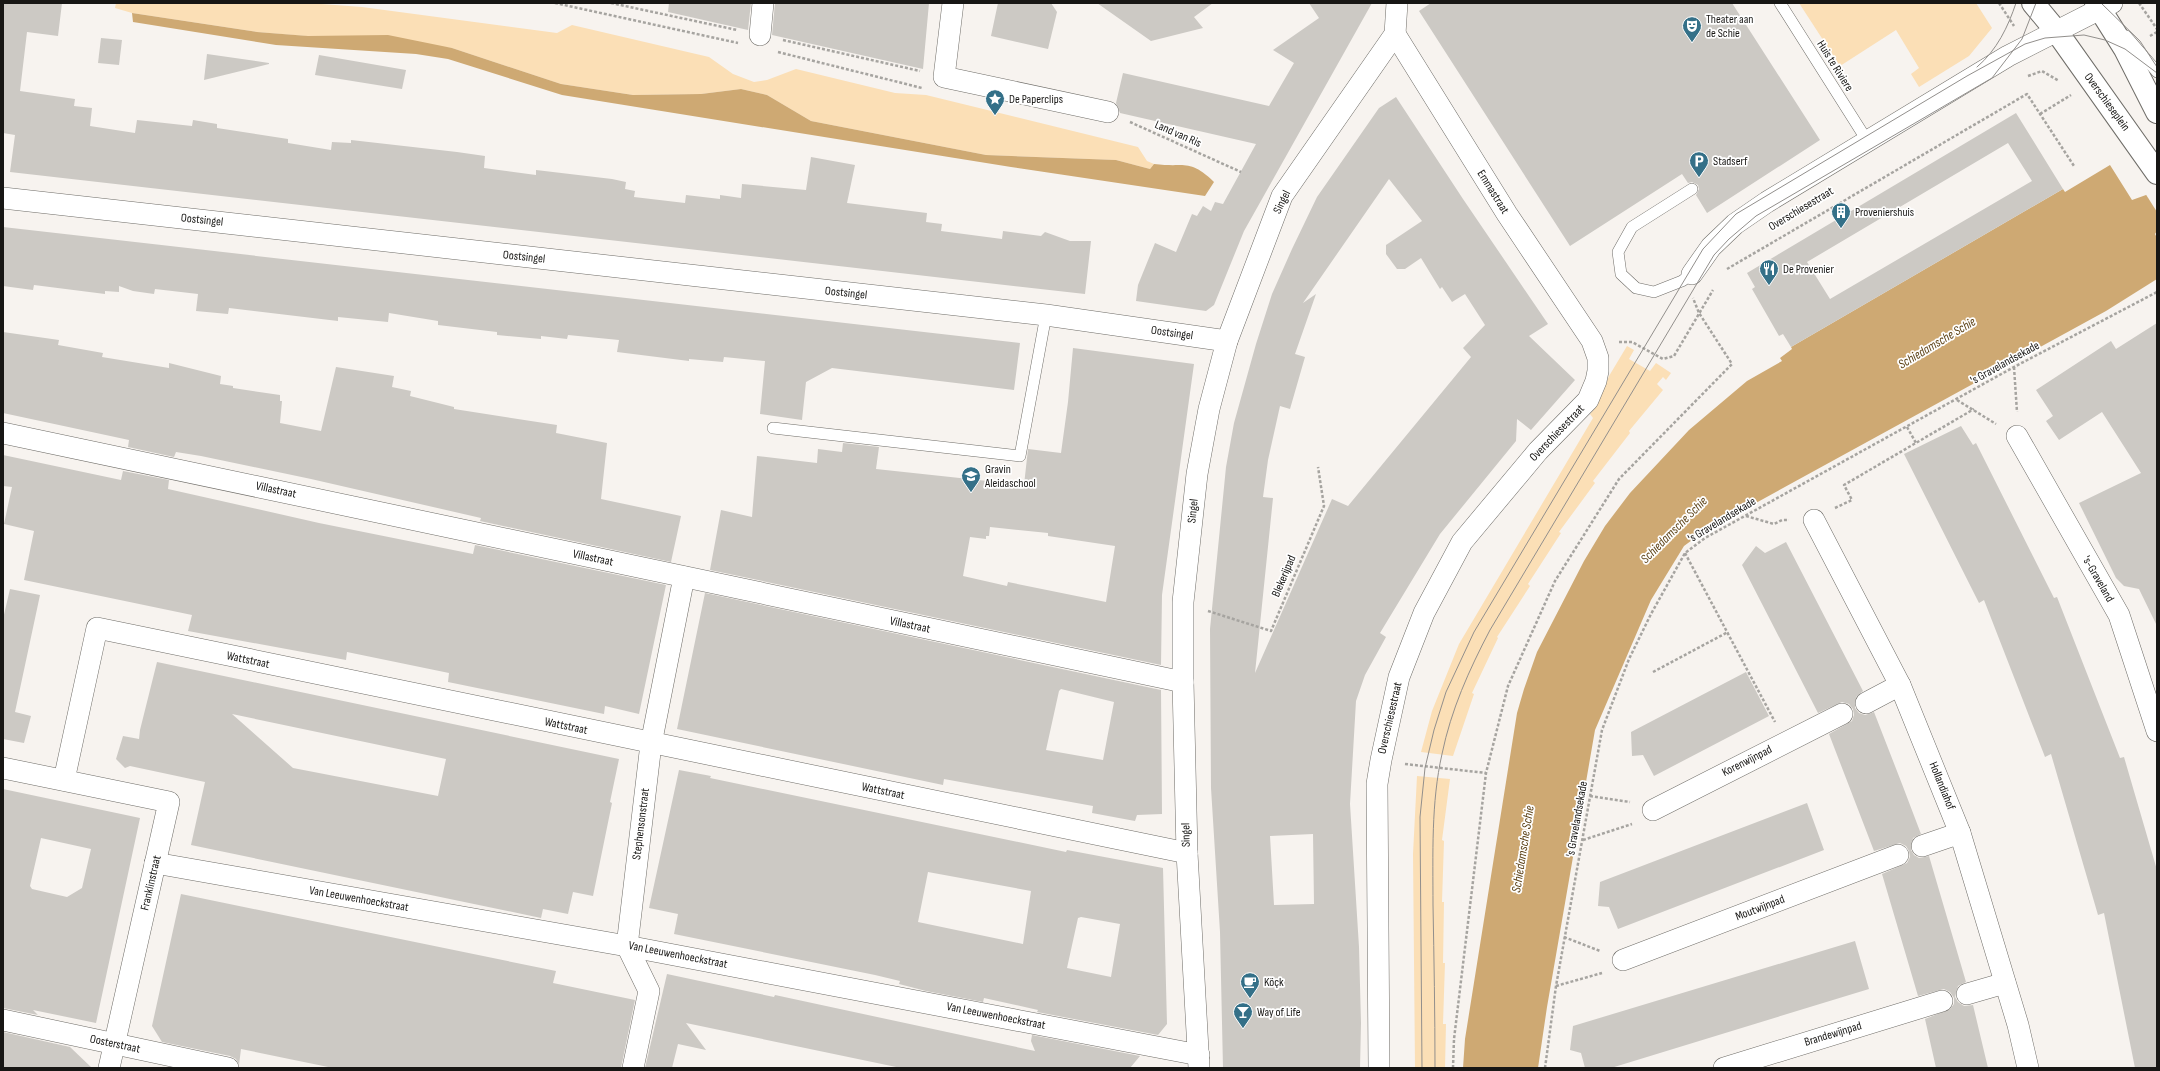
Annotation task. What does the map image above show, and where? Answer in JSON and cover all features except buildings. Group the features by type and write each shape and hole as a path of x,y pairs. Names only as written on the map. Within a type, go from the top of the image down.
{"main road":[{"name":"Overschieseplein","path":"2033,3 2057,32 2157,173"},
{"path":"2100,5 2125,49 2157,112"}],"street":[{"path":"760,35 763,3"},
{"path":"953,3 944,77 1108,112"},
{"path":"1395,34 1397,3"},
{"path":"2057,32 2100,5"},
{"name":"Overschiesestraat","path":"1692,274 1711,247 1735,224 2008,56 2057,32"},
{"name":"Emmastraat","path":"1395,34 1507,214 1595,347"},
{"name":"Singel","path":"1199,1062 1187,853 1183,682 1183,602 1197,474 1209,409 1227,341 1282,196 1395,34"},
{"name":"Oostsingel","path":"3,198 1046,316 1227,341"},
{"name":"Overschiesestraat","path":"1379,1068 1378,784 1380,760 1399,677 1424,613 1462,542 1538,451 1588,400 1596,381 1598,371 1595,347"},
{"name":"Villastraat","path":"3,433 1183,682"},
{"name":"'s-Graveland","path":"2017,436 2119,615 2157,731"},
{"name":"Hollandiahof","path":"1814,520 1900,685 1960,833 2005,983 2028,1068"},
{"name":"Stephensonstraat","path":"627,946 651,744 684,577"},
{"name":"Wattstraat","path":"64,780 97,628 651,744 1187,853"},
{"path":"1866,703 1900,685"},
{"name":"Korenwijnpad","path":"1652,810 1842,714"},
{"path":"3,768 64,780"},
{"name":"Franklinstraat","path":"64,780 169,802 109,1068"},
{"path":"1922,846 1960,833"},
{"name":"Moutwijnpad","path":"1622,960 1898,855"},
{"name":"Van Leeuwenhoeckstraat","path":"155,863 627,946 1199,1062"},
{"path":"627,946 649,992 633,1068"},
{"path":"1967,994 2005,983"},
{"name":"Brandewijnpad","path":"1724,1068 1942,1001"},
{"name":"Oosterstraat","path":"3,1020 228,1068"}],"lane":[{"name":"Huis te Riviere","path":"1780,3 1868,142"},
{"path":"2100,5 2157,72"},
{"path":"1692,189 1632,227 1618,252 1621,274 1636,288 1654,292 1682,281 1692,274"},
{"path":"773,428 1020,456 1046,316"}],"path":[{"path":"2139,3 2157,29"},
{"path":"2025,76 2042,71 2064,83"},
{"path":"2040,114 2092,83"},
{"path":"1733,261 1723,272 2027,94 2074,166"},
{"name":"Land van Ris","path":"1108,112 1241,172"},
{"path":"1453,1068 1454,1039 1486,773 1508,686 1555,581 1619,479 1732,364 1700,313 1690,293 1692,274"},
{"path":"1595,347 1622,341 1632,342 1663,359 1669,359 1679,351 1715,286"},
{"name":"'s Gravelandsekade","path":"1545,1068 1564,937 1602,730 1629,659 1685,553 1705,538 1957,400 2014,367 2157,292"},
{"path":"1957,400 2017,436 2018,422 2014,367"},
{"path":"1746,516 1774,524 1782,520 1814,520 1852,500 1844,485 1974,409"},
{"path":"1907,427 1916,444"},
{"name":"Blekerijpad","path":"1211,612 1271,631 1324,506 1318,467"},
{"path":"1685,553 1786,741"},
{"path":"1653,672 1728,632"},
{"path":"1380,760 1439,769 1486,773"},
{"path":"1583,840 1634,823 1652,810 1639,803 1590,796"},
{"path":"1564,937 1622,960"},
{"path":"1556,986 1607,971 1622,960"}],"shaded area":[{"path":"116,3 308,3 362,7 557,33 572,25 709,57 733,74 754,82 767,80 796,69 895,93 926,95 1138,147 1147,161 1154,164 1150,169 1116,160 986,155 811,121 767,95 741,89 701,94 633,95 561,84 452,48 257,32 132,13 115,8"},
{"path":"1799,3 1976,3 1992,28 1969,56 1919,87 1911,74 1919,68 1896,30 1840,66"},
{"path":"1627,346 1634,350 1629,359 1650,371 1656,363 1671,373 1666,380 1663,377 1657,384 1663,390 1629,431 1630,433 1593,481 1595,483 1559,532 1561,533 1528,584 1530,586 1497,637 1498,638 1472,693 1474,694 1453,756 1421,752 1432,711 1459,644 1593,418 1590,414 1596,407 1609,376"},
{"path":"1417,776 1450,779 1442,840 1444,841 1442,902 1444,902 1443,963 1445,963 1443,1024 1446,1024 1445,1068 1415,1068 1413,854"}],"water":[{"path":"132,13 257,32 308,36 388,35 452,48 561,84 633,95 701,94 741,89 767,95 811,121 986,155 1116,160 1150,169 1154,164 1186,166 1192,167 1206,174 1214,182 1205,196 1011,167 562,95 448,59 416,54 276,45 133,22"},
{"name":"Schiedamsche Schie","path":"2110,165 2132,200 2146,195 2157,188 2157,231 2155,234 2157,238 2157,279 2106,311 1703,532 1684,546 1651,600 1595,730 1547,1007 1538,1068 1463,1068 1465,1039 1517,713 1537,652 1584,561 1605,526 1630,493 1689,430 1747,381 1782,361 1780,358 1792,349 1791,347 2063,189 2065,192"}],"pier":[{"path":"2157,186 2157,212 2145,193"}],"tram line":[{"path":"1977,67 1996,46 2001,38 2016,3"},
{"path":"1435,1068 1433,829 1438,772 1450,722 1468,675 1490,630 1714,255 1729,239 1756,216 1992,78 2022,39 2036,3"},
{"path":"2101,3 2140,41 2157,67"},
{"path":"1422,1068 1420,817 1425,768 1434,730 1446,692 1474,632 1703,249 1736,214 1967,76 2025,44 2045,38 2084,35 2105,40 2125,49 2157,73"}],"place":[{"name":"Theater aan de Schie","path":"1692,43"},
{"name":"De Paperclips","path":"995,116"},
{"name":"Stadserf","path":"1699,178"},
{"name":"Proveniershuis","path":"1841,229"},
{"name":"De Provenier","path":"1769,286"},
{"name":"Gravin Aleidaschool","path":"971,493"},
{"name":"Köçk","path":"1250,999"},
{"name":"Way of Life","path":"1243,1029"}]}
